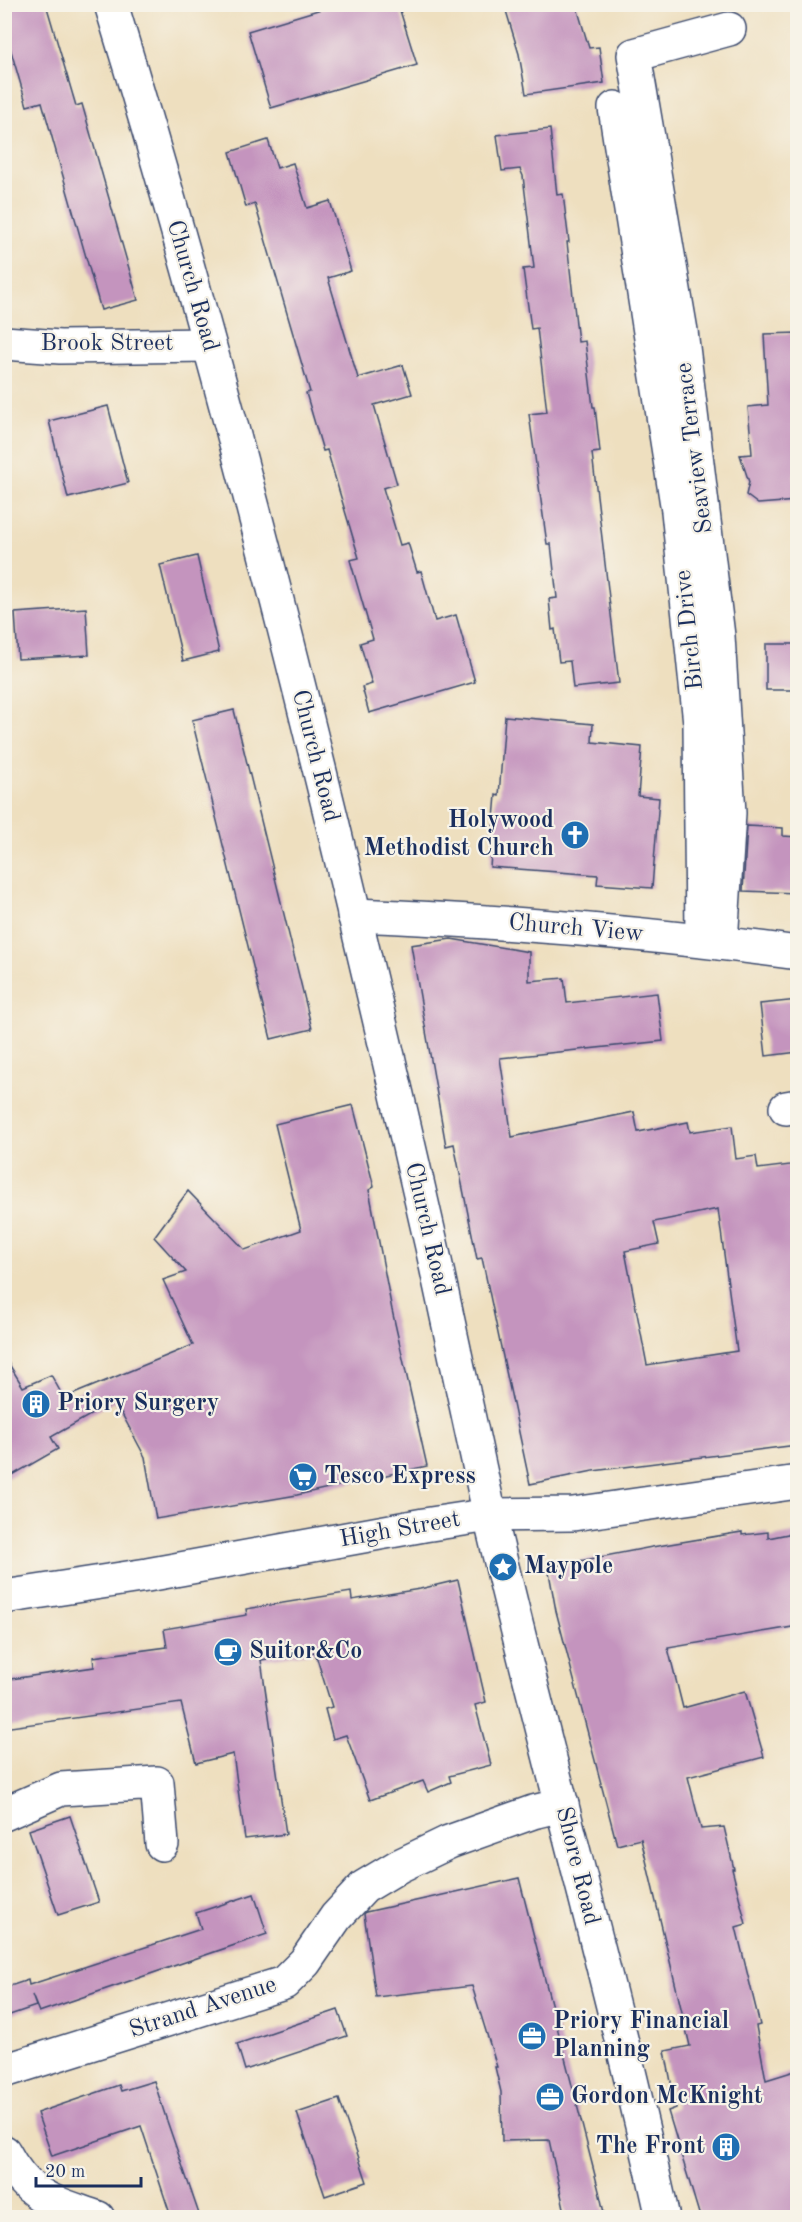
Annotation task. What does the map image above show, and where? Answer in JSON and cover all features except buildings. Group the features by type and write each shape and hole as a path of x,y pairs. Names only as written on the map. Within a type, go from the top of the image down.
{"street":[{"name":"Church Road","path":"111,4 209,345 261,539 354,915 433,1250 490,1515"},
{"name":"Seaview Terrace","path":"712,942 729,813 718,636 681,331 634,55 729,29"},
{"name":"Birch Drive","path":"615,108 678,511 700,723 712,942"},
{"name":"Brook Street","path":"4,343 60,347 209,345"},
{"name":"Church View","path":"354,915 457,919 712,942 798,953"},
{"name":"High Street","path":"4,1597 147,1575 490,1515 573,1514 798,1482"},
{"name":"Shore Road","path":"490,1515 663,2217"},
{"path":"4,1814 61,1789 157,1783 162,1844"},
{"name":"Strand Avenue","path":"4,2071 284,1983 305,1962 336,1917 364,1887 399,1866 449,1842 532,1812 562,1805"},
{"path":"4,2152 20,2176 42,2197 98,2217"}],"place":[{"name":"Holywood Methodist Church","path":"575,835"},
{"name":"Priory Surgery","path":"36,1404"},
{"name":"Tesco Express","path":"303,1477"},
{"name":"Maypole","path":"503,1567"},
{"name":"Suitor&Co","path":"228,1652"},
{"name":"Priory Financial Planning","path":"532,2036"},
{"name":"Gordon McKnight","path":"550,2097"},
{"name":"The Front","path":"726,2147"}]}
